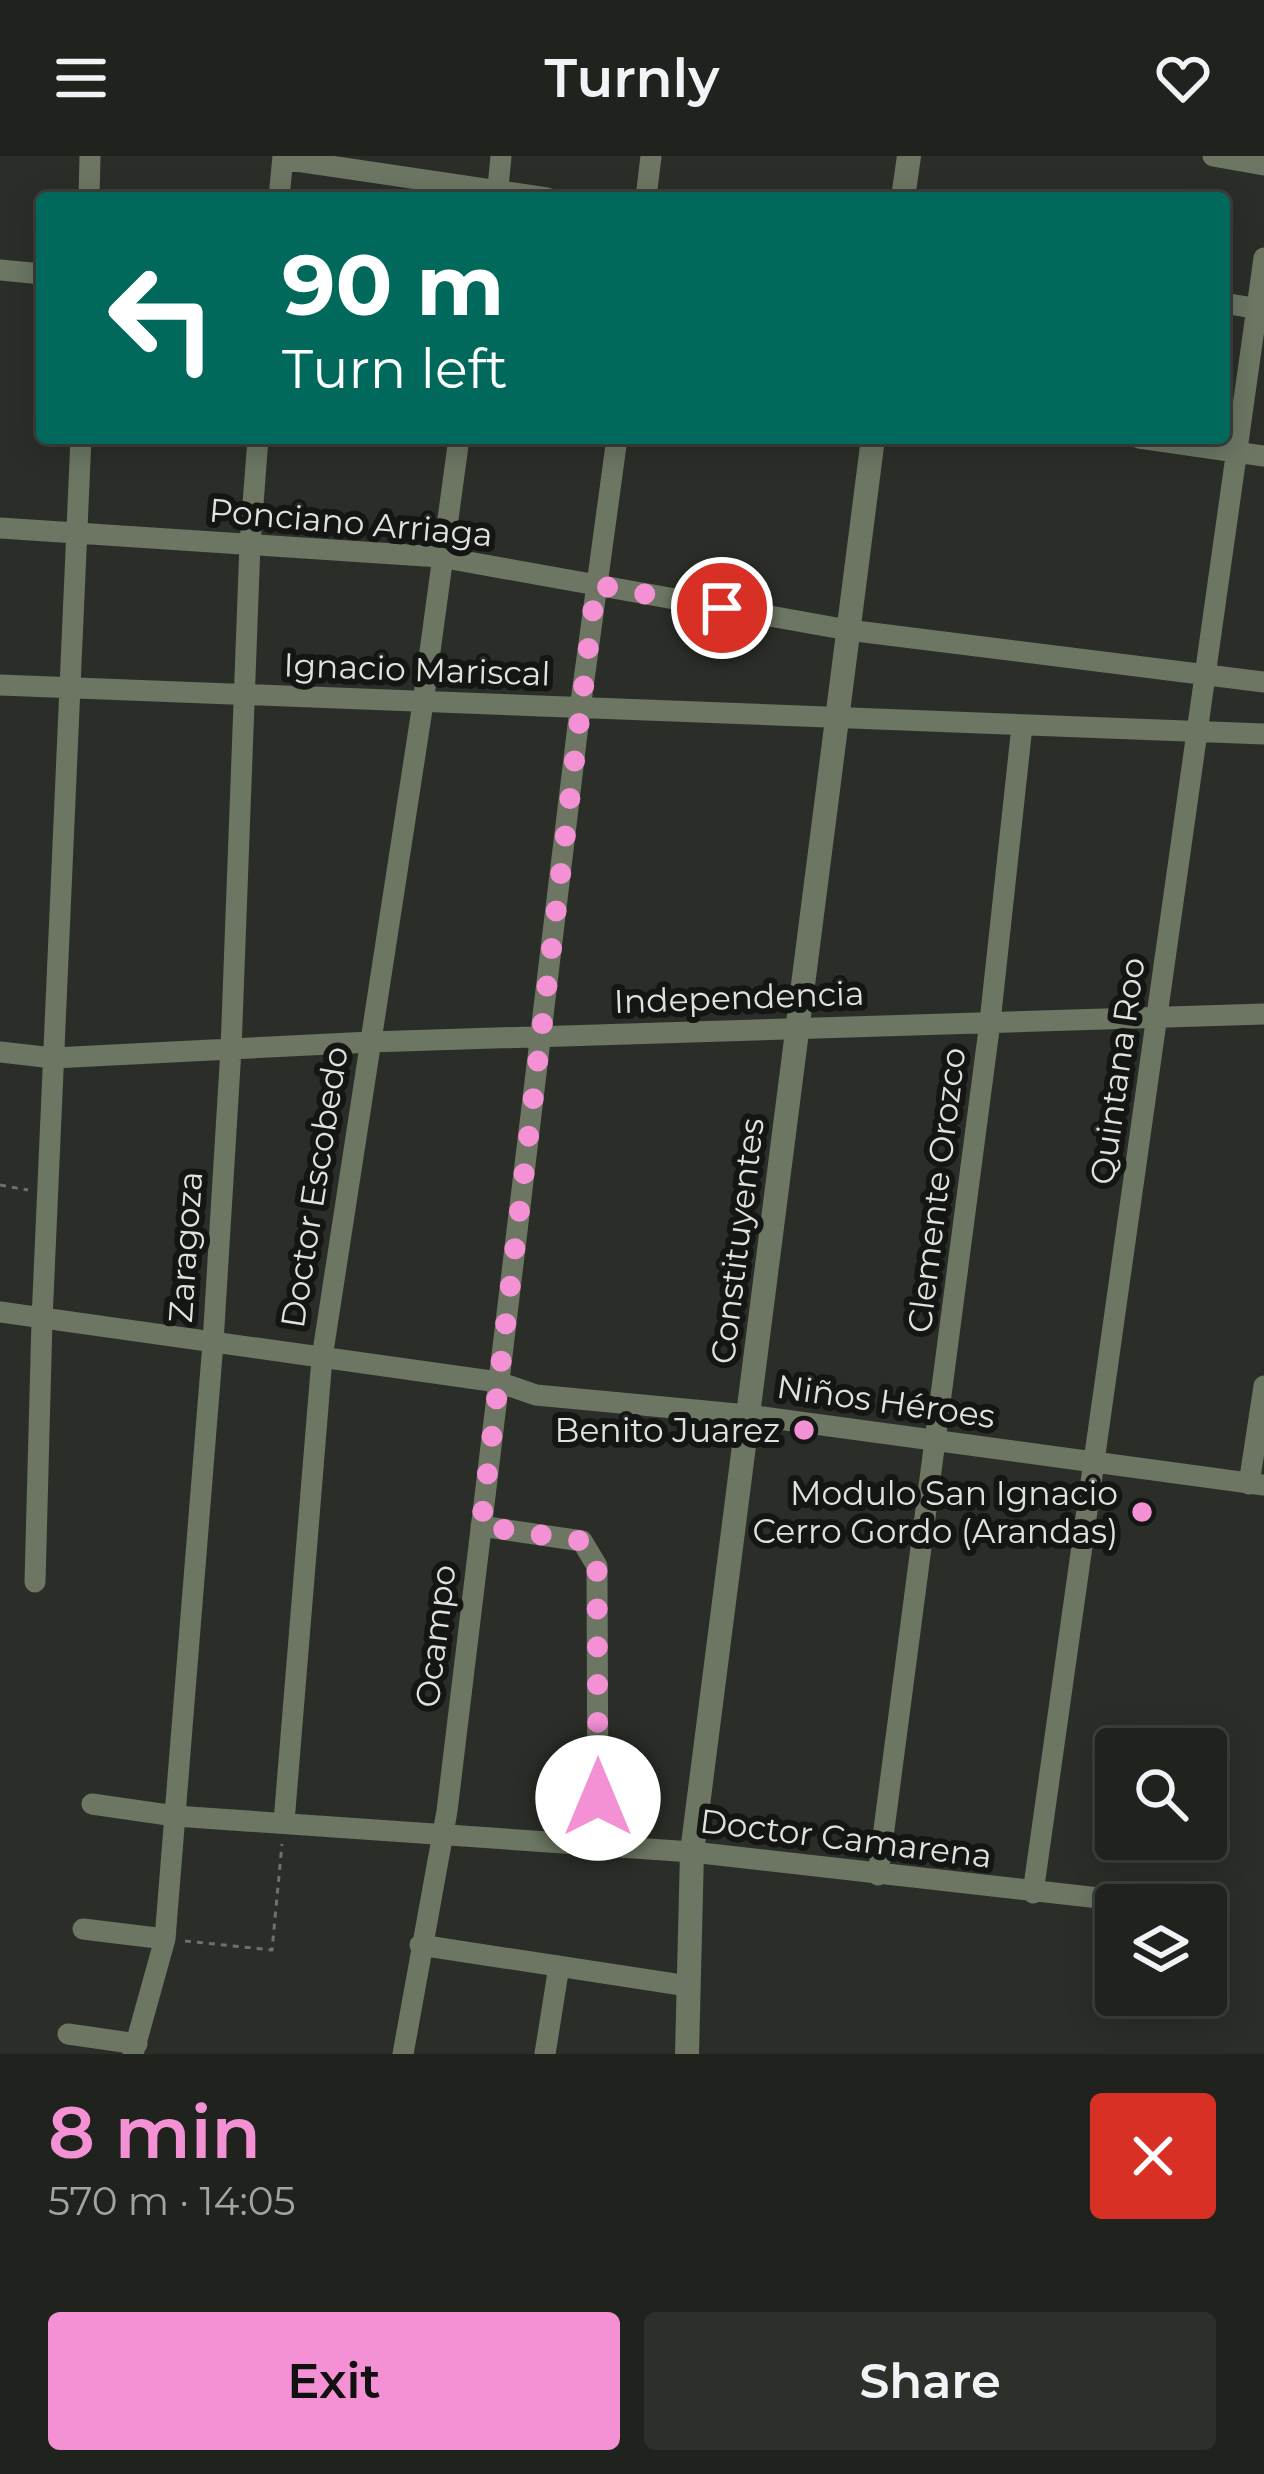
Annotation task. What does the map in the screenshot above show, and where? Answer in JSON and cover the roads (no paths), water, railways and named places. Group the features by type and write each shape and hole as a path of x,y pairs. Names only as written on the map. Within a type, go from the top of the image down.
{"street":[{"path":"89,192 90,156"},
{"path":"497,192 501,156"},
{"path":"647,192 651,156"},
{"path":"904,192 908,156"},
{"path":"1213,156 1264,165"},
{"path":"280,192 283,158 485,192"},
{"name":"Quintana Roo","path":"1033,1893 1264,258"},
{"path":"0,270 36,273"},
{"path":"1230,304 1260,309"},
{"path":"35,1582 80,444"},
{"name":"Zaragoza","path":"135,2049 165,1939 176,1816 231,1049 258,444"},
{"name":"Doctor Escobedo","path":"284,1822 322,1358 423,703 457,444"},
{"name":"Ocampo","path":"403,2054 443,1834 616,444"},
{"name":"Constituyentes","path":"687,2054 692,1852 872,444"},
{"path":"1179,444 1264,456"},
{"name":"Ponciano Arriaga","path":"0,527 440,557 848,630 1264,682"},
{"name":"Ignacio Mariscal","path":"0,685 1264,734"},
{"name":"Clemente Orozco","path":"878,1875 991,1022 1022,726"},
{"name":"Independencia","path":"0,1052 53,1058 370,1042 1264,1014"},
{"name":"Niños Héroes","path":"0,1312 498,1382 536,1395 748,1415 1256,1485"},
{"path":"1256,1485 1264,1386"},
{"path":"481,1526 582,1541 597,1566 598,1845"},
{"name":"Doctor Camarena","path":"92,1804 176,1816 692,1852 1095,1899"},
{"path":"83,1929 165,1939"},
{"path":"420,1945 688,1987"},
{"path":"544,2054 560,1966"},
{"path":"68,2034 135,2049"}],"place":[{"name":"Benito Juarez","path":"804,1430"},
{"name":"Modulo San Ignacio Cerro Gordo (Arandas)","path":"1142,1512"}]}
